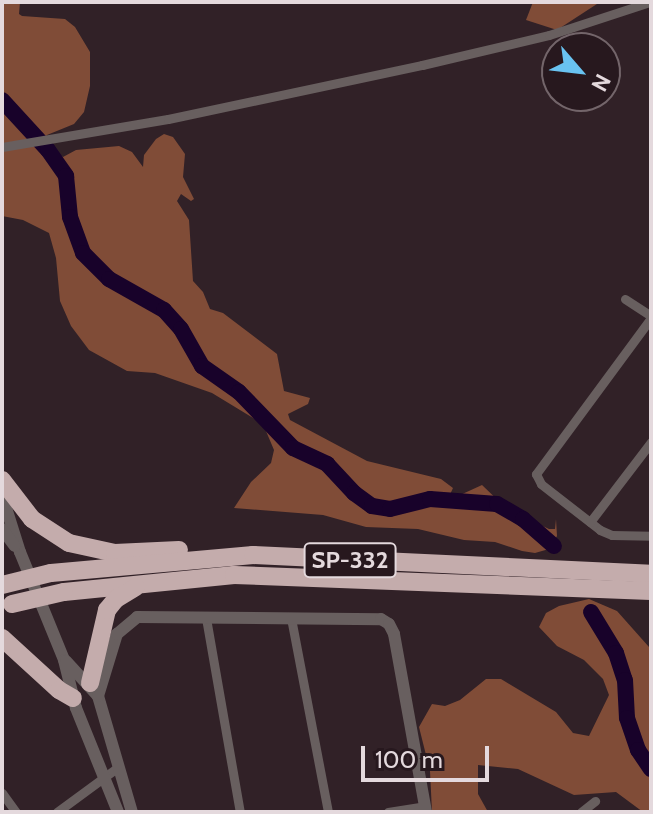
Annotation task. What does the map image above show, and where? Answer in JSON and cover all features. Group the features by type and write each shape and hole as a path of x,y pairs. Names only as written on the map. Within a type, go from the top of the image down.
{"highway":[{"path":"2,480 32,519 69,543 115,553 234,548 253,555"},
{"name":"SP-332","path":"2,585 51,573 253,555 651,574"},
{"name":"SP-332","path":"7,606 64,592 234,575 651,591"},
{"path":"95,694 107,610 129,589 152,581"},
{"path":"2,638 76,706"},
{"path":"2,652 53,695 76,706"}],"street":[{"path":"2,147 168,119 422,65 549,35 650,2"},
{"path":"625,299 651,317 538,468 537,479 590,522 612,535 651,536"},
{"path":"590,522 651,442"},
{"path":"2,495 20,552 64,660 76,706 118,812"},
{"path":"2,529 20,552"},
{"path":"76,706 87,714 110,648 126,625 137,617 381,619 394,634 426,809 388,812"},
{"path":"206,618 240,812"},
{"path":"291,618 328,812"},
{"path":"64,660 95,694 132,812"},
{"path":"57,812 117,768"},
{"path":"2,793 16,812"},
{"path":"581,812 595,801"}],"shaded area":[{"path":"2,2 20,2 19,14 22,16 65,19 75,27 90,52 90,86 84,112 74,124 44,139 56,153 63,157 76,150 119,146 132,152 143,167 144,155 164,134 173,137 185,154 183,177 194,199 191,201 181,194 177,201 189,220 193,281 203,292 210,309 223,313 277,354 284,391 310,398 308,404 288,414 290,420 367,461 441,479 453,488 447,501 482,485 507,509 549,529 555,529 556,519 557,536 549,549 535,553 495,542 464,540 418,529 366,527 323,515 234,508 251,482 271,463 274,450 263,424 212,393 155,373 127,371 89,350 71,326 60,301 56,258 49,233 23,220 2,216"},
{"path":"533,2 600,2 557,30 526,20"},
{"path":"589,599 617,611 649,647 651,812 643,812 616,792 574,795 518,769 478,765 478,794 488,812 432,812 430,771 419,727 432,704 445,706 460,700 486,679 501,679 556,712 573,733 589,736 609,695 603,679 584,660 557,646 539,627 546,613 559,606"}],"waterway":[{"path":"2,100 48,150 66,176 70,217 83,253 109,279 164,310 181,329 202,366 239,392 293,448 327,464 354,493 372,506 390,509 430,499 497,504 523,519 554,546"},
{"path":"591,612 616,653 625,680 627,718 638,750 651,769"}]}
